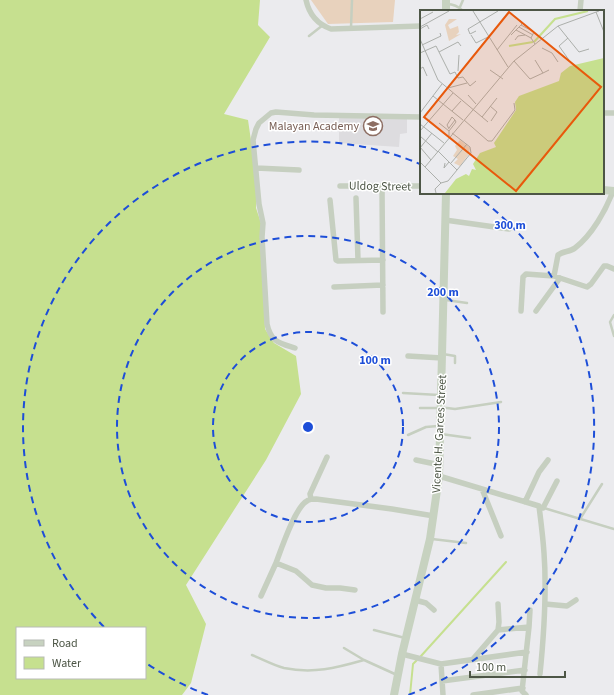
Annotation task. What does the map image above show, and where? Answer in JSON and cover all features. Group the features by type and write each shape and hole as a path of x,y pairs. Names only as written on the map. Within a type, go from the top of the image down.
{"street":[{"path":"306,0 308,7 317,21 323,26 331,29 420,26"},
{"path":"580,10 581,0"},
{"path":"295,348 277,342 268,331 262,237 263,223 259,204 253,140 259,123 271,113 276,112 314,115 420,117"},
{"path":"256,168 299,170"},
{"name":"Uldog Street","path":"340,186 420,186"},
{"path":"382,187 383,312"},
{"path":"536,311 557,277 558,256 562,252 572,250 584,241 607,205 614,191 604,190"},
{"name":"Vicente H. Garces Street","path":"394,695 402,654 430,539 439,476 446,194"},
{"path":"356,198 358,260"},
{"path":"330,200 336,260 383,260"},
{"path":"445,220 509,229"},
{"path":"522,311 523,277 528,273 557,277 587,287 591,284 604,266 614,270"},
{"path":"334,286 383,285"},
{"path":"408,356 442,356"},
{"path":"311,499 310,494 327,457"},
{"path":"416,460 440,465"},
{"path":"525,502 539,472 548,460"},
{"path":"439,476 541,507"},
{"path":"540,674 545,604 541,507 557,481"},
{"path":"482,489 501,536"},
{"path":"261,596 297,512 303,504 311,499 434,516"},
{"path":"276,563 296,571 312,585 326,588 356,590"},
{"path":"415,600 426,603 434,610"},
{"path":"545,604 567,606 576,600"},
{"path":"473,659 498,630 498,604"},
{"path":"526,695 522,691 530,610"},
{"path":"498,630 529,628"},
{"path":"402,654 441,664 527,652"},
{"path":"441,664 443,695"},
{"path":"442,682 525,670"},
{"path":"473,695 523,688"}],"lane":[{"path":"351,28 352,0"},
{"path":"460,7 463,0"},
{"path":"446,5 453,4 460,7 462,10"},
{"path":"309,36 323,26"},
{"path":"443,300 467,303"},
{"path":"614,315 610,322 614,336"},
{"path":"442,356 455,356 455,363"},
{"path":"403,393 441,395"},
{"path":"420,408 454,409 501,402"},
{"path":"408,435 426,427 470,438"},
{"path":"580,519 602,484"},
{"path":"541,507 614,529"},
{"path":"430,539 466,543"},
{"path":"374,630 406,638"},
{"path":"344,648 364,660 398,675"},
{"path":"252,655 283,668 308,671 334,668 364,660"}],"shaded area":[{"path":"311,0 395,0 393,22 328,24"},
{"name":"Malayan Academy","path":"339,117 407,119 407,133 400,134 399,147 339,143"}],"water":[{"path":"0,0 260,0 258,25 270,37 224,114 248,120 257,182 256,208 262,226 265,329 274,343 296,356 301,394 266,460 186,585 206,624 191,683 182,695 0,695"}],"waterway":[{"path":"421,656 506,562"},
{"path":"410,695 413,664 417,660"}],"place":[{"name":"Malayan Academy","path":"373,126"}]}
